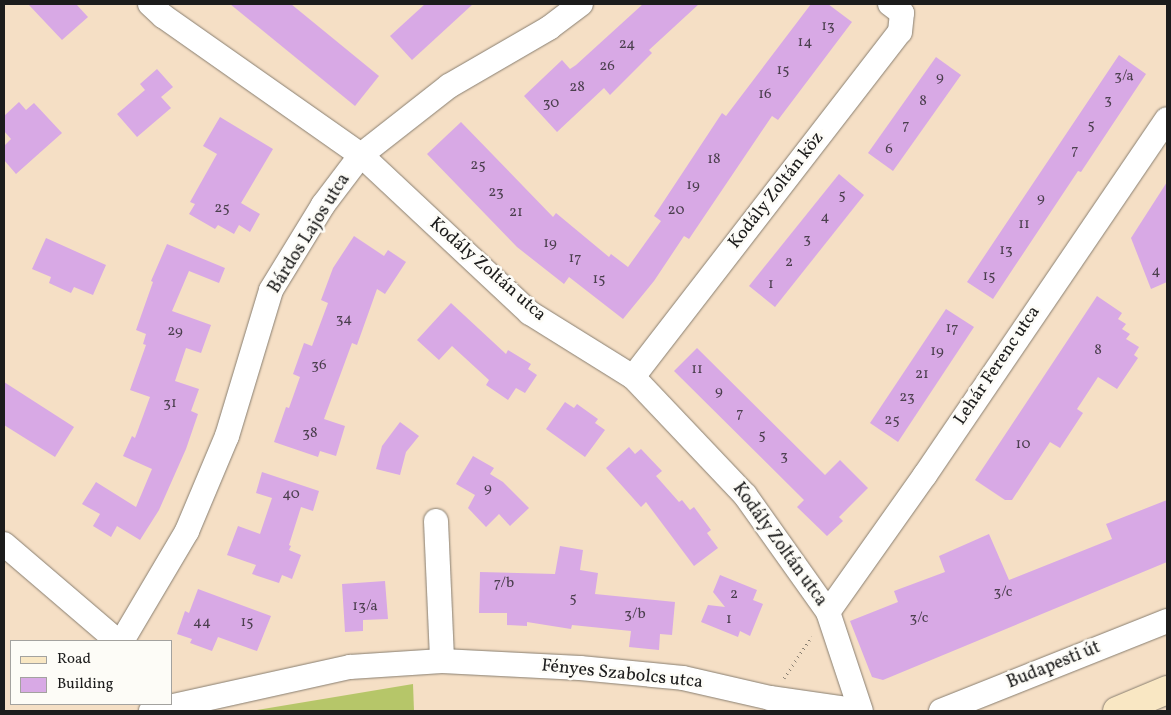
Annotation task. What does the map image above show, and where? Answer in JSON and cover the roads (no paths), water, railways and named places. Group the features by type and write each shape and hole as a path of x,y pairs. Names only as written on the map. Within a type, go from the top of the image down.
{"main road":[{"path":"1117,711 1167,690"}],"street":[{"name":"Bárdos Lajos utca","path":"123,640 194,514 227,436 271,290 323,205 361,155 448,86 549,28 581,4"},
{"name":"Kodály Zoltán köz","path":"633,377 900,32 902,13 890,4"},
{"name":"Kodály Zoltán utca","path":"162,8 361,155 530,313 633,377 745,495 828,612 860,711"},
{"name":"Lehár Ferenc utca","path":"828,612 925,475 1167,119"},
{"path":"436,521 442,661"},
{"path":"4,544 115,640"},
{"name":"Budapesti út","path":"941,711 1167,621"},
{"name":"Fényes Szabolcs utca","path":"151,711 350,667 442,661 580,668 683,678 770,698 860,711"}]}
